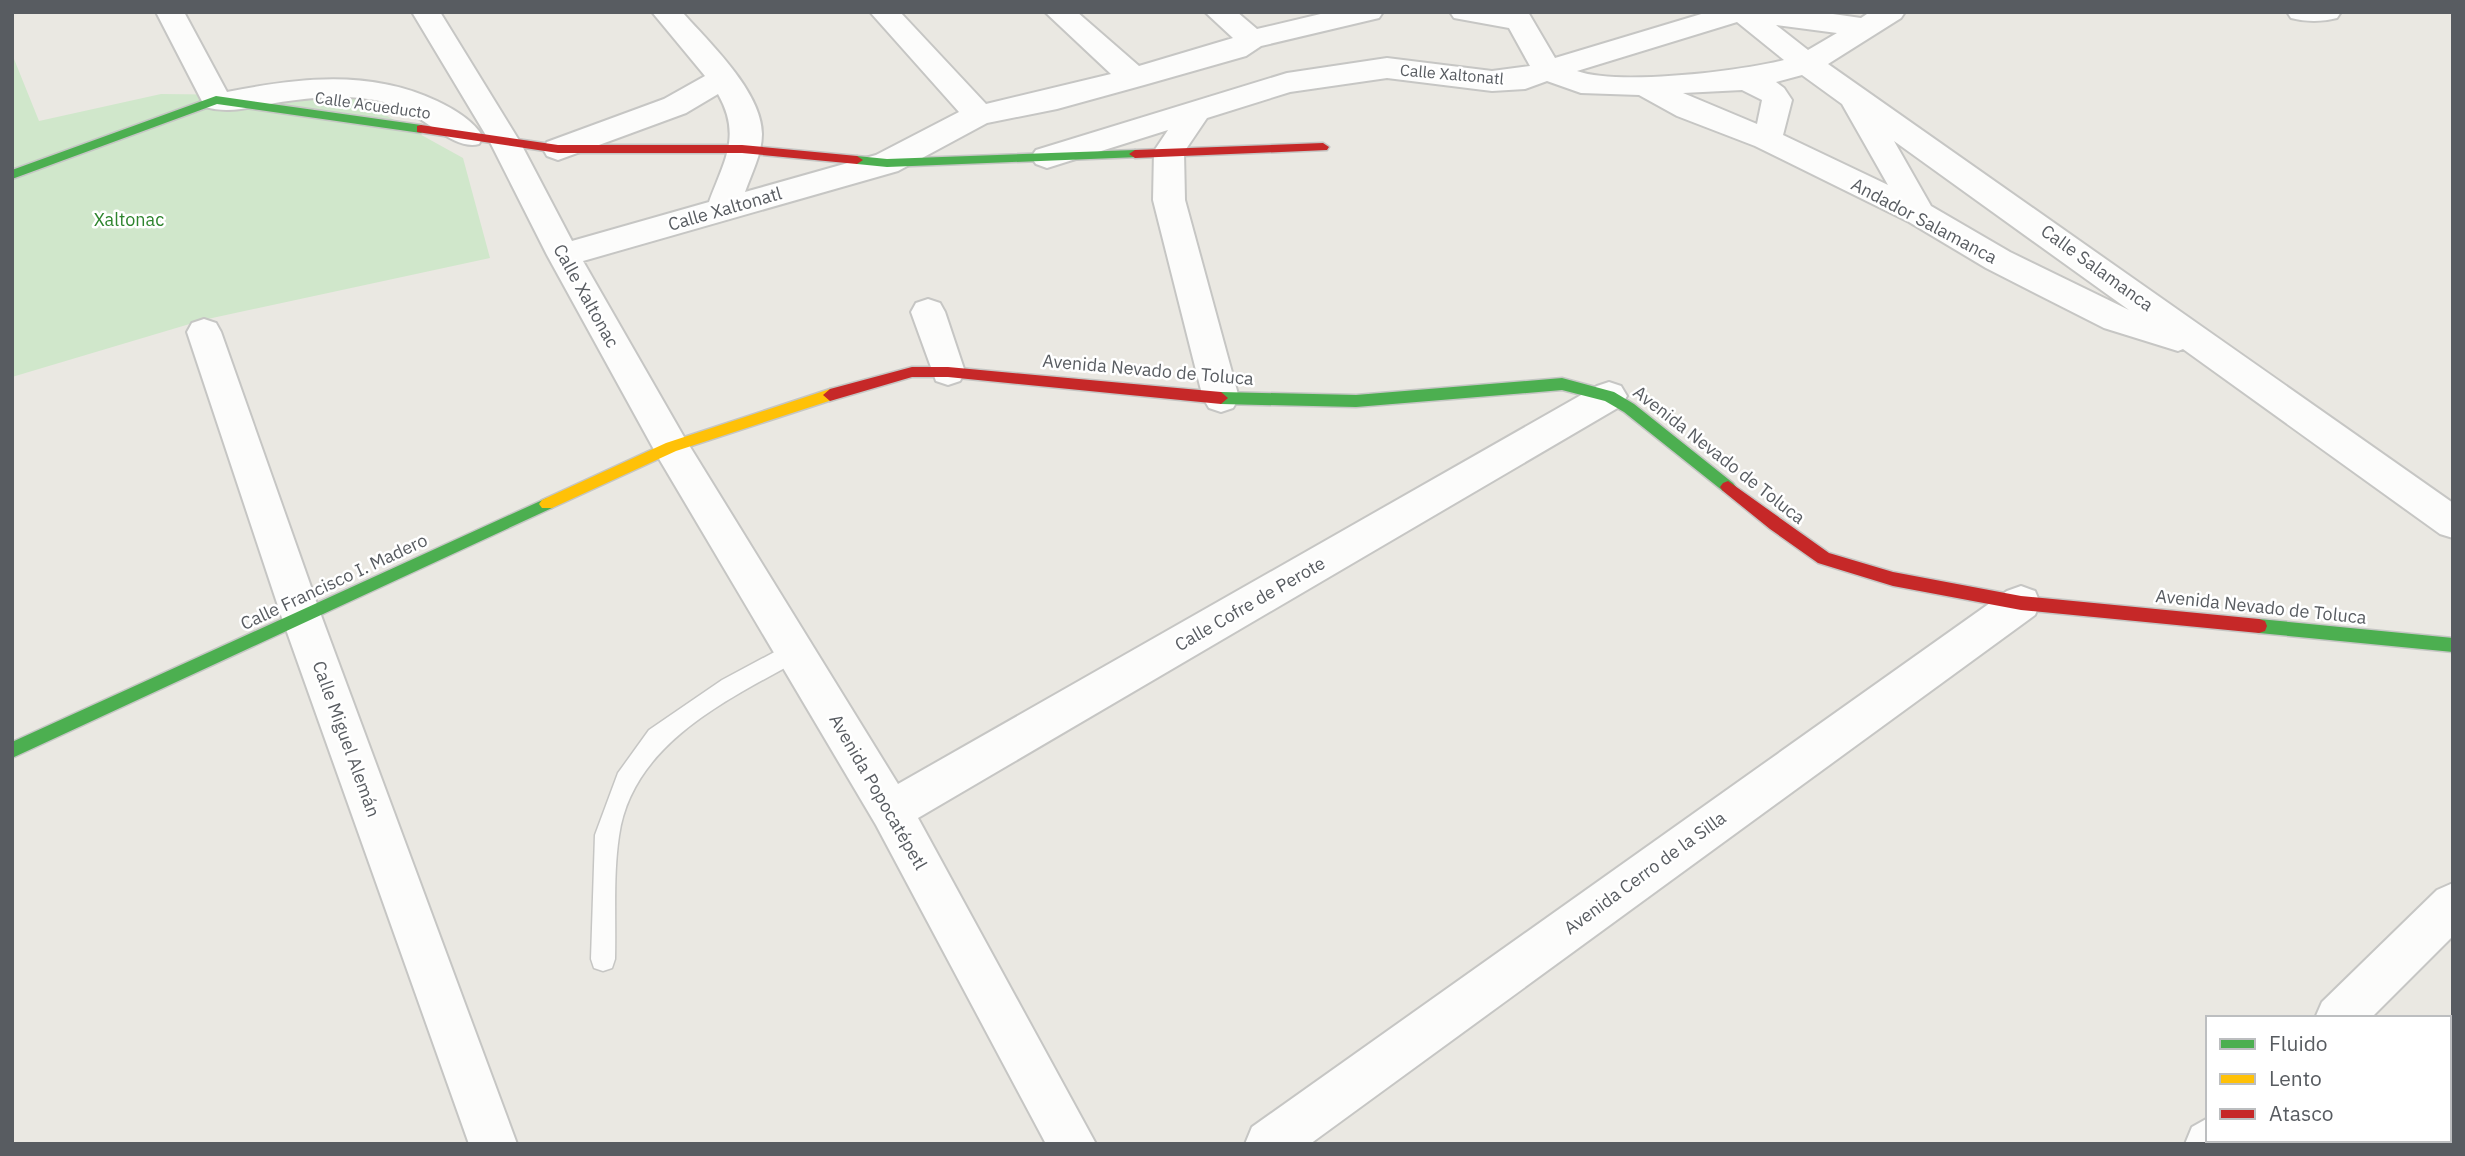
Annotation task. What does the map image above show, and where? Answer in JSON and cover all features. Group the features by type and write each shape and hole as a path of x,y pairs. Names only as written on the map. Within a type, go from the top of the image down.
{"street":[{"path":"170,12 221,101"},
{"name":"Calle Xaltonac","path":"426,12 505,142 562,255 671,447"},
{"path":"666,12 723,79 747,118 747,138 723,209"},
{"path":"884,12 979,115"},
{"path":"1059,12 1134,78"},
{"path":"1219,12 1244,44 1168,151 1169,200 1221,398"},
{"name":"Calle Xaltonatl","path":"562,255 887,163 979,115 1057,99 1244,44 1369,12"},
{"path":"1464,12 1517,17 1547,70 1581,83 1645,86 1744,80 1807,64 1864,26 1891,12"},
{"path":"1742,12 1864,26"},
{"name":"Calle Xaltonatl","path":"1046,157 1287,83 1387,68 1492,81 1525,79 1547,70 1742,12"},
{"name":"Calle Salamanca","path":"1742,12 1807,64 2453,523"},
{"path":"2301,12 2327,12"},
{"path":"558,149 675,106 723,79"},
{"path":"1744,80 1768,88 1778,99 1779,109 1766,139"},
{"name":"Andador Salamanca","path":"1645,86 1688,109 1766,139 1920,214 1998,260 2116,319 2207,347"},
{"path":"12,176 221,101 296,89 379,91 432,110 468,137 505,142 558,149 742,149"},
{"path":"1853,96 1920,214"},
{"name":"Calle Xaltonatl","path":"742,149 887,163 1323,147"},
{"path":"928,312 948,372"},
{"name":"Calle Miguel Alemán","path":"204,332 302,618 493,1144"},
{"name":"Avenida Nevado de Toluca","path":"671,447 871,382 912,372 948,372 1221,398 1356,401 1562,384 1609,396 1629,408 1775,525 1824,558 1893,579 2021,603 2453,645"},
{"name":"Calle Cofre de Perote","path":"891,811 1609,396"},
{"name":"Calle Francisco I. Madero","path":"12,750 671,447"},
{"name":"Avenida Popocatépetl","path":"671,447 891,811 1072,1144"},
{"name":"Avenida Cerro de la Silla","path":"1269,1144 2021,603"},
{"path":"2340,1016 2453,905"}],"lane":[{"path":"603,959 607,835 626,781 657,737 730,687 795,651"}],"green space":[{"name":"Xaltonac","path":"12,54 39,121 161,94 351,96 463,158 490,258 203,320 12,377"}],"traffic: fast":[{"path":"12,175 216,100 421,129"},
{"path":"857,160 887,163 1135,154"},
{"path":"1221,398 1356,401 1562,384 1609,396 1629,408 1728,487"},
{"path":"12,750 547,504"},
{"path":"2259,626 2453,645"}],"traffic: slow":[{"path":"547,504 671,447 830,395"}],"traffic: jam":[{"path":"421,129 558,149 742,149 857,160"},
{"path":"1135,154 1323,147"},
{"path":"830,395 912,372 948,372 1221,398"},
{"path":"1728,487 1775,525 1824,558 1893,579 2021,603 2259,626"}]}
